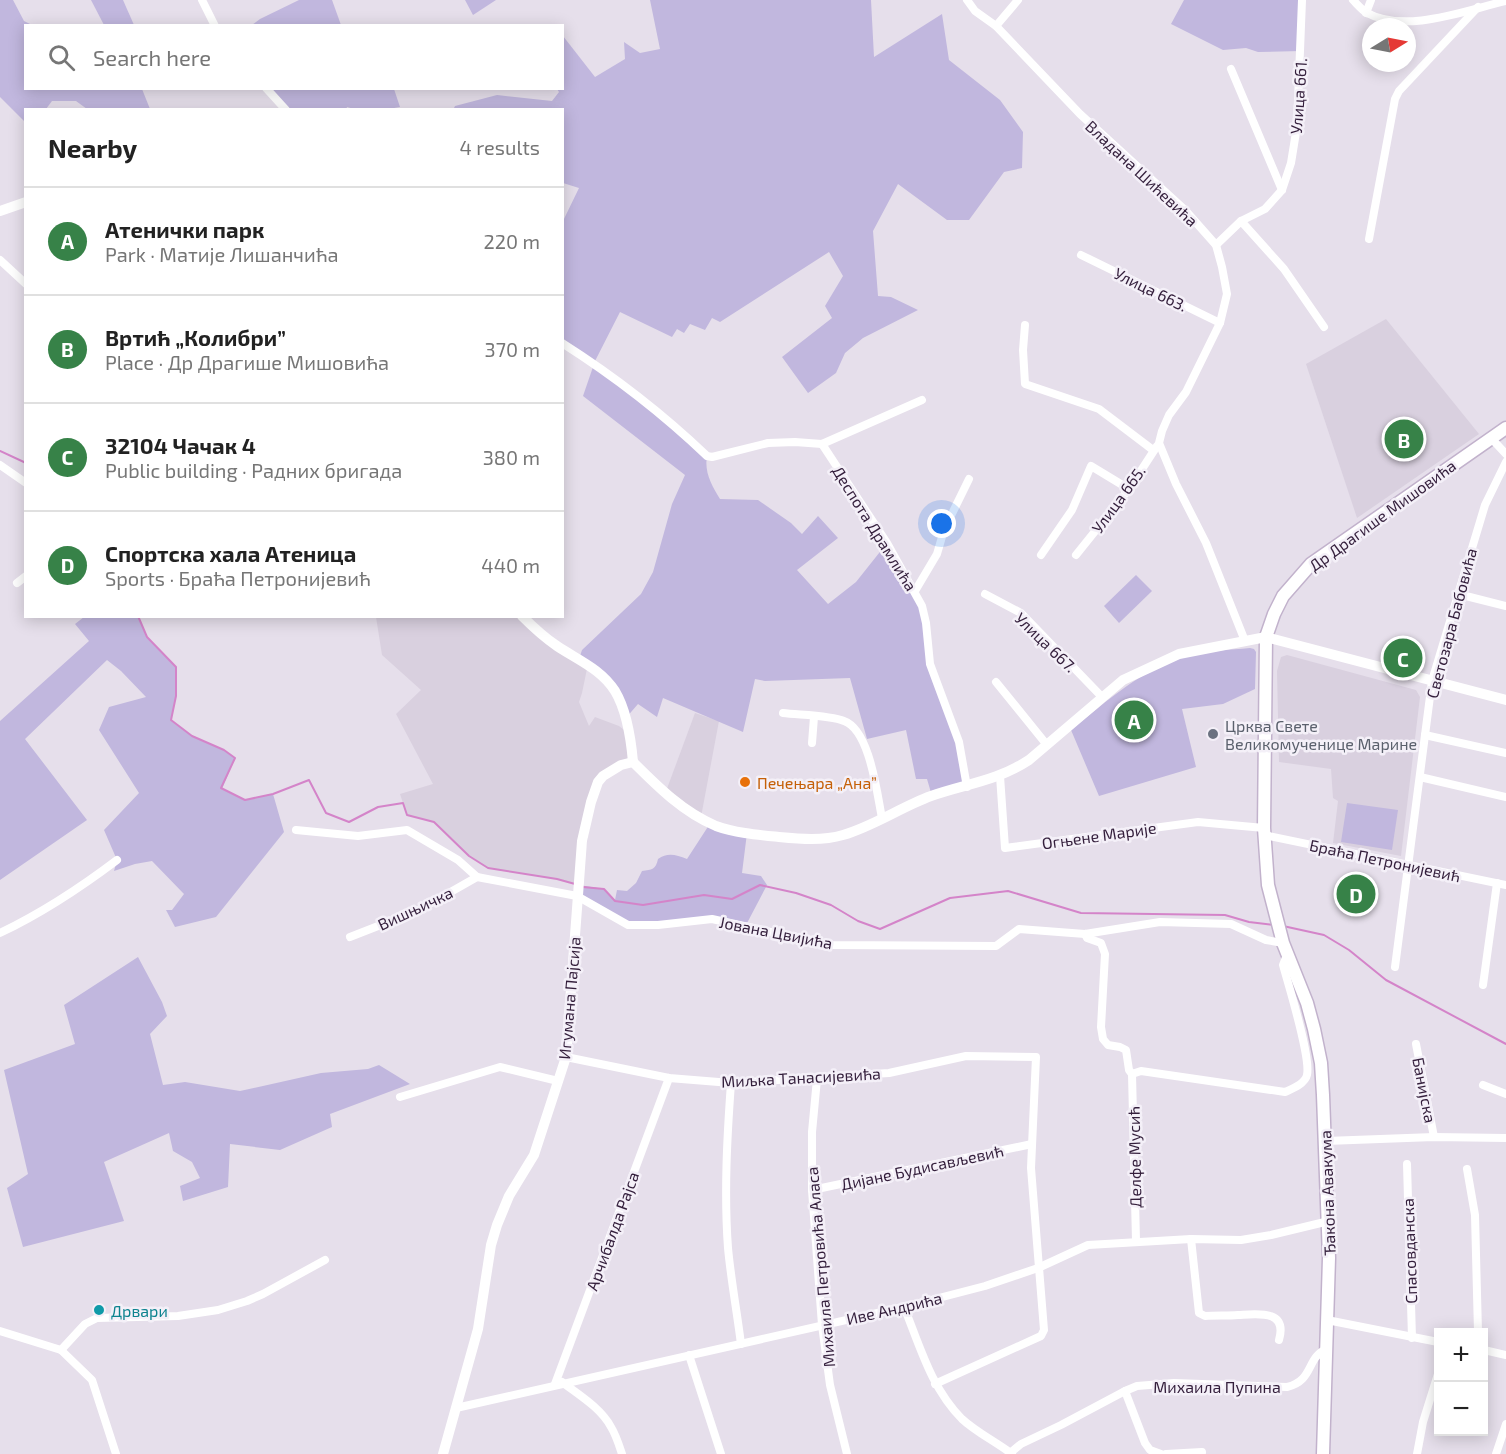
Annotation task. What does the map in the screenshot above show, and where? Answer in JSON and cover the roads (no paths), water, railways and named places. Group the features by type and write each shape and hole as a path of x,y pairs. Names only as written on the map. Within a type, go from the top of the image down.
{"main road":[{"name":"Др Драгише Мишовића","path":"1284,946 1269,885 1264,832 1266,637 1274,614 1283,596 1311,564 1506,428"},
{"name":"Ђакона Авакума","path":"1284,946 1314,1029 1321,1063 1329,1221 1323,1454"}],"street":[{"path":"202,0 214,24"},
{"name":"Владана Шићевића","path":"968,0 975,11 996,26 1080,114 1185,210 1216,245 1227,294 1220,323 1186,392 1169,415 1156,447"},
{"path":"996,26 1018,0"},
{"name":"Улица 661.","path":"1216,245 1241,221 1265,209 1282,190 1291,163 1297,126 1302,0"},
{"path":"1353,0 1366,13 1397,21 1444,17 1506,1"},
{"path":"1366,13 1371,0"},
{"path":"1369,239 1395,99 1399,91 1478,7"},
{"path":"1231,69 1282,190"},
{"path":"268,90 284,108"},
{"path":"0,211 24,202"},
{"path":"1241,221 1284,269 1324,327"},
{"name":"Улица 663.","path":"1081,255 1220,323"},
{"path":"0,260 24,282"},
{"path":"1025,325 1023,350 1025,384 1099,409 1156,447 1206,543 1245,641"},
{"path":"564,344 594,363 669,420 707,456 717,457 768,443 822,444 922,400"},
{"path":"1491,438 1506,454"},
{"name":"Деспота Драмлића","path":"822,444 886,543 922,606 930,663 959,742 967,787"},
{"name":"Улица 665.","path":"1076,555 1129,489 1156,447"},
{"name":"Светозара Бабовића","path":"1395,968 1432,681 1485,505 1506,462"},
{"path":"0,465 24,482"},
{"path":"1041,555 1072,510 1091,466 1129,489"},
{"path":"915,591 937,554 944,530 969,479"},
{"path":"17,583 24,578"},
{"name":"Улица 667.","path":"984,594 1021,614 1102,697"},
{"path":"1458,594 1506,606"},
{"path":"524,618 555,644 588,664 608,681 623,709 633,762 665,794 684,808 717,826 747,833 791,838 828,838 855,831 932,796 1000,776 1029,760 1123,680 1179,654 1245,641 1266,637 1506,700"},
{"path":"996,682 1047,745"},
{"path":"783,713 847,722 866,744 882,818"},
{"path":"812,743 814,717"},
{"path":"1425,735 1506,753"},
{"name":"Игумана Пајсија","path":"443,1454 478,1329 491,1245 497,1225 509,1196 534,1155 566,1057 582,841 591,802 598,782 608,772 633,762"},
{"name":"Огњене Марије","path":"1000,776 1005,848 1198,822 1264,832"},
{"path":"1420,777 1506,797"},
{"path":"296,830 358,836 407,830 458,860 477,878"},
{"name":"Браћа Петронијевић","path":"1264,832 1502,884"},
{"path":"0,933 32,917 69,894 117,860"},
{"name":"Јована Цвијића","path":"477,878 577,896 628,925 658,925 712,919 830,945 996,946 1019,929 1085,934 1160,922 1231,924 1284,946"},
{"name":"Вишњичка","path":"351,937 419,910 477,878"},
{"path":"1483,985 1502,884"},
{"path":"1085,934 1087,938 1101,943 1105,954 1101,1028 1103,1039 1108,1045 1126,1050 1129,1070 1132,1074 1141,1071 1285,1092 1304,1081 1307,1066 1283,965 1284,946"},
{"name":"Банијска","path":"1416,1044 1434,1137"},
{"name":"Миљка Танасијевића","path":"566,1057 669,1078 731,1083 889,1073 966,1056 1036,1057 1032,1144"},
{"path":"400,1097 500,1067 558,1081"},
{"name":"Делфе Мусић","path":"1132,1074 1136,1241"},
{"name":"Арчибалда Рајса","path":"559,1383 669,1078"},
{"name":"Михаила Петровића Аласа","path":"818,1079 812,1132 812,1190 822,1325 830,1385 847,1454"},
{"path":"731,1083 726,1201 729,1249 741,1344"},
{"path":"1483,1085 1506,1094"},
{"path":"1326,1141 1434,1137 1506,1138"},
{"path":"934,1384 1041,1336 1044,1330 1030,1168 1032,1144"},
{"name":"Дијане Будисављевић","path":"812,1190 1032,1144"},
{"name":"Спасовданска","path":"1407,1164 1412,1338"},
{"path":"1467,1169 1475,1215 1478,1328"},
{"name":"Иве Андрића","path":"456,1408 904,1307 985,1286 1038,1268 1088,1245 1191,1239 1241,1240 1329,1221"},
{"path":"1191,1239 1199,1313 1205,1316 1267,1314 1279,1323 1279,1340"},
{"path":"61,1350 85,1324 97,1317 178,1316 218,1310 263,1294 325,1260"},
{"path":"904,1307 934,1384 944,1399 963,1420 1011,1453"},
{"path":"1327,1320 1434,1341"},
{"path":"0,1331 61,1350 92,1380 116,1454"},
{"name":"Михаила Пупина","path":"1011,1453 1021,1444 1125,1391 1151,1384 1287,1387 1294,1385 1305,1378 1316,1356 1327,1349"},
{"path":"1488,1351 1506,1355"},
{"path":"689,1355 721,1454"},
{"path":"1417,1454 1423,1422 1436,1382"},
{"path":"559,1383 589,1402 606,1420 622,1454"},
{"name":"Михаила Пупина","path":"1125,1391 1145,1443 1153,1452 1161,1454"},
{"path":"1496,1454 1506,1424"},
{"path":"1166,1454 1202,1452"}],"waterway":[{"path":"0,451 24,462"},
{"path":"139,618 147,637 176,667 176,696 171,720 192,736 224,750 235,758 221,788 245,800 273,794 309,780 326,813 349,822 378,807 403,803 407,815 434,822 469,856 488,868 575,884"},
{"path":"583,887 604,889 615,901 643,905 704,895 732,899 760,885 796,893 831,905 858,921 880,929 950,898 1008,891 1081,913 1225,915 1249,922 1274,925"},
{"path":"1283,926 1324,935 1349,950 1386,980 1506,1044"}],"place":[{"name":"Вртић „Колибри”","path":"1404,439"},
{"name":"32104 Чачак 4","path":"1403,658"},
{"name":"Атенички парк","path":"1134,720"},
{"name":"Црква Свете Великомученице Марине","path":"1213,734"},
{"name":"Печењара „Ана”","path":"745,782"},
{"name":"Спортска хала Атеница","path":"1356,894"},
{"name":"Дрвари","path":"99,1310"}]}
